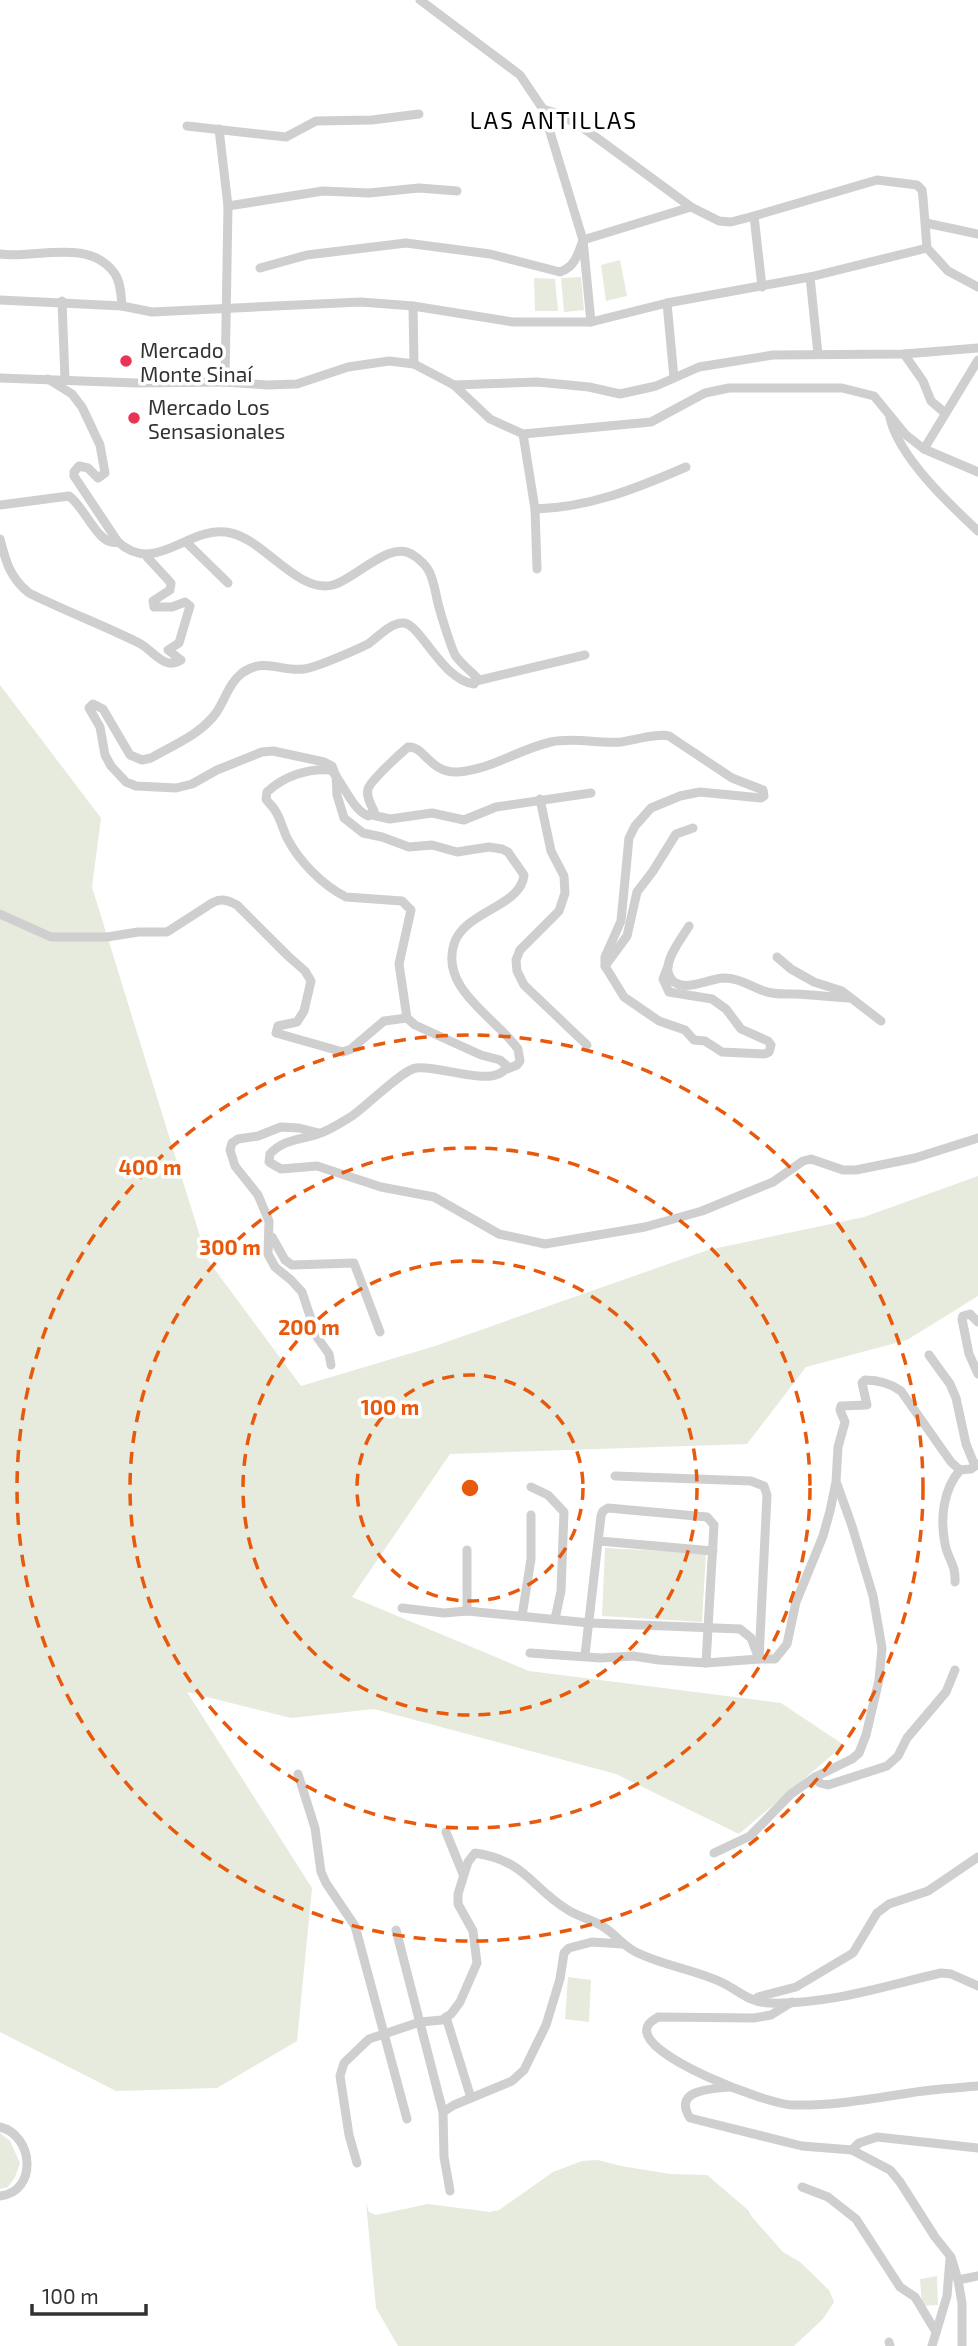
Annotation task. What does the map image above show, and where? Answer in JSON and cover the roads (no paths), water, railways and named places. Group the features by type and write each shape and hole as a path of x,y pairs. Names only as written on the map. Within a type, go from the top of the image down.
{"street":[{"path":"419,0 520,75 543,109 583,240 591,322"},
{"path":"543,109 559,114 582,127 691,207 719,221 731,222 877,180 917,185 922,190 927,248 948,271 978,287"},
{"path":"187,126 285,137 316,121 372,120 419,114"},
{"path":"219,129 228,206 225,382"},
{"path":"228,206 323,191 369,193 419,188 457,191"},
{"path":"583,240 691,207"},
{"path":"754,216 762,287"},
{"path":"926,223 978,234"},
{"path":"260,268 307,255 406,243 490,254 560,272 569,269 575,262 583,240"},
{"path":"0,300 62,301 122,306 152,312 225,310 314,302 361,302 413,306 513,322 591,322 667,303 810,277 927,248"},
{"path":"0,254 63,251 103,262 115,274 122,306"},
{"path":"810,277 818,354"},
{"path":"62,301 65,380"},
{"path":"667,303 674,378"},
{"path":"413,306 414,364"},
{"path":"454,385 537,382 589,387 620,394 656,386 699,367 773,355 904,354 978,348"},
{"path":"904,354 923,382 931,401 945,413"},
{"path":"924,449 978,360"},
{"path":"0,378 267,385 297,383 367,363 388,361 414,364 454,385 490,419 523,434 650,422 705,393 729,388 801,387 855,390 874,396 906,435 924,449 978,472"},
{"path":"0,539 6,562 16,583 29,593 140,643 158,659 167,663 181,660 168,650 179,643 190,606 185,602 172,607 155,607 153,601 170,590 171,583 148,557 125,549 118,542 74,476 76,467 79,466 88,468 98,478 105,473 95,430 72,394 48,379"},
{"path":"890,416 893,429 926,480 978,531"},
{"path":"523,434 535,509 537,569"},
{"path":"535,509 566,508 591,503 686,467"},
{"path":"0,505 69,496 104,541 110,544 118,542"},
{"path":"148,557 208,533 221,531 241,536 310,583 326,586 341,582 393,552 406,551 431,571 436,596 455,654 474,674 476,681"},
{"path":"186,542 228,583"},
{"path":"585,654 470,684 436,658 415,628 407,623 398,624 367,644 309,668 284,668 271,664 253,667 240,675 215,714 198,730 146,760 138,759 127,752 103,709 93,704 89,708 100,727 105,754 111,766 126,782 135,786 176,788 192,784 217,770 262,752 273,751 328,763 335,774 337,795 344,818 363,833 409,847 432,845 457,852 489,847 502,849 508,852 524,875 523,885 517,892 488,909 460,932 453,946 450,963 457,981 518,1049 520,1061 517,1065 488,1077 426,1067 407,1070 372,1102 320,1133 287,1142 272,1151 269,1162 281,1169 317,1166 381,1187 434,1197 499,1234 545,1244 645,1227 702,1211 773,1182 803,1161 811,1159 843,1170 856,1170 915,1158 978,1138"},
{"path":"372,815 374,811 368,798 368,789 377,776 411,746 417,748 437,768 445,772 458,772 497,763 532,748 567,739 608,743 648,739 662,734 681,742 732,778 763,790 764,796 761,798 700,792 680,796 651,808 643,816 629,838 621,921 605,957 605,966 624,997 659,1021 685,1030 694,1040 705,1041 722,1052 769,1052 771,1048 768,1041 741,1029 726,1009 716,1002 669,992 663,979 689,926"},
{"path":"507,1069 506,1063 481,1055 415,1025 407,1018 399,964 411,916 408,904 338,893 297,854 276,812 266,799 267,792 273,786 298,774 317,770 335,774 360,812 366,816 390,819 432,813 456,820 464,820 496,807 591,793"},
{"path":"540,799 551,851 564,876 565,893 559,911 520,950 516,960 517,971 524,985 587,1045"},
{"path":"605,966 627,936 637,892 676,834 694,828"},
{"path":"0,914 51,937 107,937 138,932 167,932 212,903 220,899 228,900 237,905 305,971 311,981 304,1011 297,1022 278,1026 276,1033 343,1052 351,1049 384,1021 407,1018"},
{"path":"777,957 791,969 814,982 842,991 881,1021"},
{"path":"668,966 671,978 681,986 727,978 777,994 850,998"},
{"path":"320,1133 281,1127 258,1136 238,1139 232,1143 230,1150 231,1158 258,1195 269,1222 268,1254 275,1267 302,1292 317,1338 329,1354 331,1364"},
{"path":"270,1232 285,1260 292,1265 354,1263 380,1332"},
{"path":"978,1322 970,1314 963,1315 969,1354 978,1374"},
{"path":"929,1355 950,1384 956,1398 966,1444 977,1465 960,1470 950,1481 944,1502 945,1546 956,1568 955,1581"},
{"path":"530,1653 601,1658 633,1656 706,1663 775,1659 787,1644 796,1602 823,1536 836,1482 838,1447 845,1422 841,1406 867,1405 862,1383 865,1380 892,1385 901,1391 951,1462 960,1470"},
{"path":"615,1476 751,1481 764,1486 768,1495 759,1659"},
{"path":"714,1853 750,1836 791,1794 815,1777 838,1768 859,1753 866,1735 879,1680 880,1636 873,1596 836,1482"},
{"path":"531,1487 548,1495 564,1512 561,1591 555,1619"},
{"path":"584,1655 601,1516 608,1508 707,1517 711,1521 715,1530 706,1628 706,1663"},
{"path":"522,1616 531,1559 531,1515"},
{"path":"599,1541 713,1551"},
{"path":"467,1550 467,1611"},
{"path":"402,1608 444,1614 467,1611 590,1623 740,1629 748,1633 759,1659"},
{"path":"815,1777 820,1783 828,1785 887,1766 898,1756 914,1729 946,1692 955,1670"},
{"path":"298,1773 315,1828 321,1872 355,1926 407,2119"},
{"path":"446,1832 463,1874"},
{"path":"357,2163 349,2135 340,2076 344,2063 369,2039 420,2022 446,2017 460,2002 477,1963 473,1931 458,1904 463,1874 475,1853 495,1856 528,1874 558,1904 578,1917 603,1926 622,1944 640,1955 722,1983 745,1998 768,2003 867,1993 941,1973 951,1974 978,1986"},
{"path":"745,1998 768,1996 796,1987 853,1953 877,1913 889,1904 928,1891 978,1857"},
{"path":"396,1930 443,2112 444,2157 450,2191"},
{"path":"443,2112 512,2081 524,2070 546,2025 560,1979 564,1953 569,1948 592,1941 622,1944"},
{"path":"793,2001 771,2015 754,2018 658,2017 649,2023 647,2036 653,2045 671,2058 729,2087 789,2105 870,2101 907,2093 978,2086"},
{"path":"446,2017 471,2098"},
{"path":"729,2087 698,2090 690,2095 686,2102 686,2111 690,2118 802,2146 852,2150 890,2171 903,2185 935,2238 949,2254 958,2280 962,2304 962,2346"},
{"path":"0,2127 13,2132 19,2138 29,2162 25,2178 15,2191 0,2196"},
{"path":"852,2150 867,2138 877,2137 978,2148"},
{"path":"802,2187 828,2197 856,2219 900,2287 915,2297 936,2332"},
{"path":"933,2346 947,2296 949,2254"},
{"path":"958,2280 978,2276"}],"place":[{"name":"Mercado Monte Sinaí","path":"126,361"},
{"name":"Mercado Los Sensasionales","path":"134,418"}],"district":[{"name":"LAS ANTILLAS","path":"554,120"}]}
